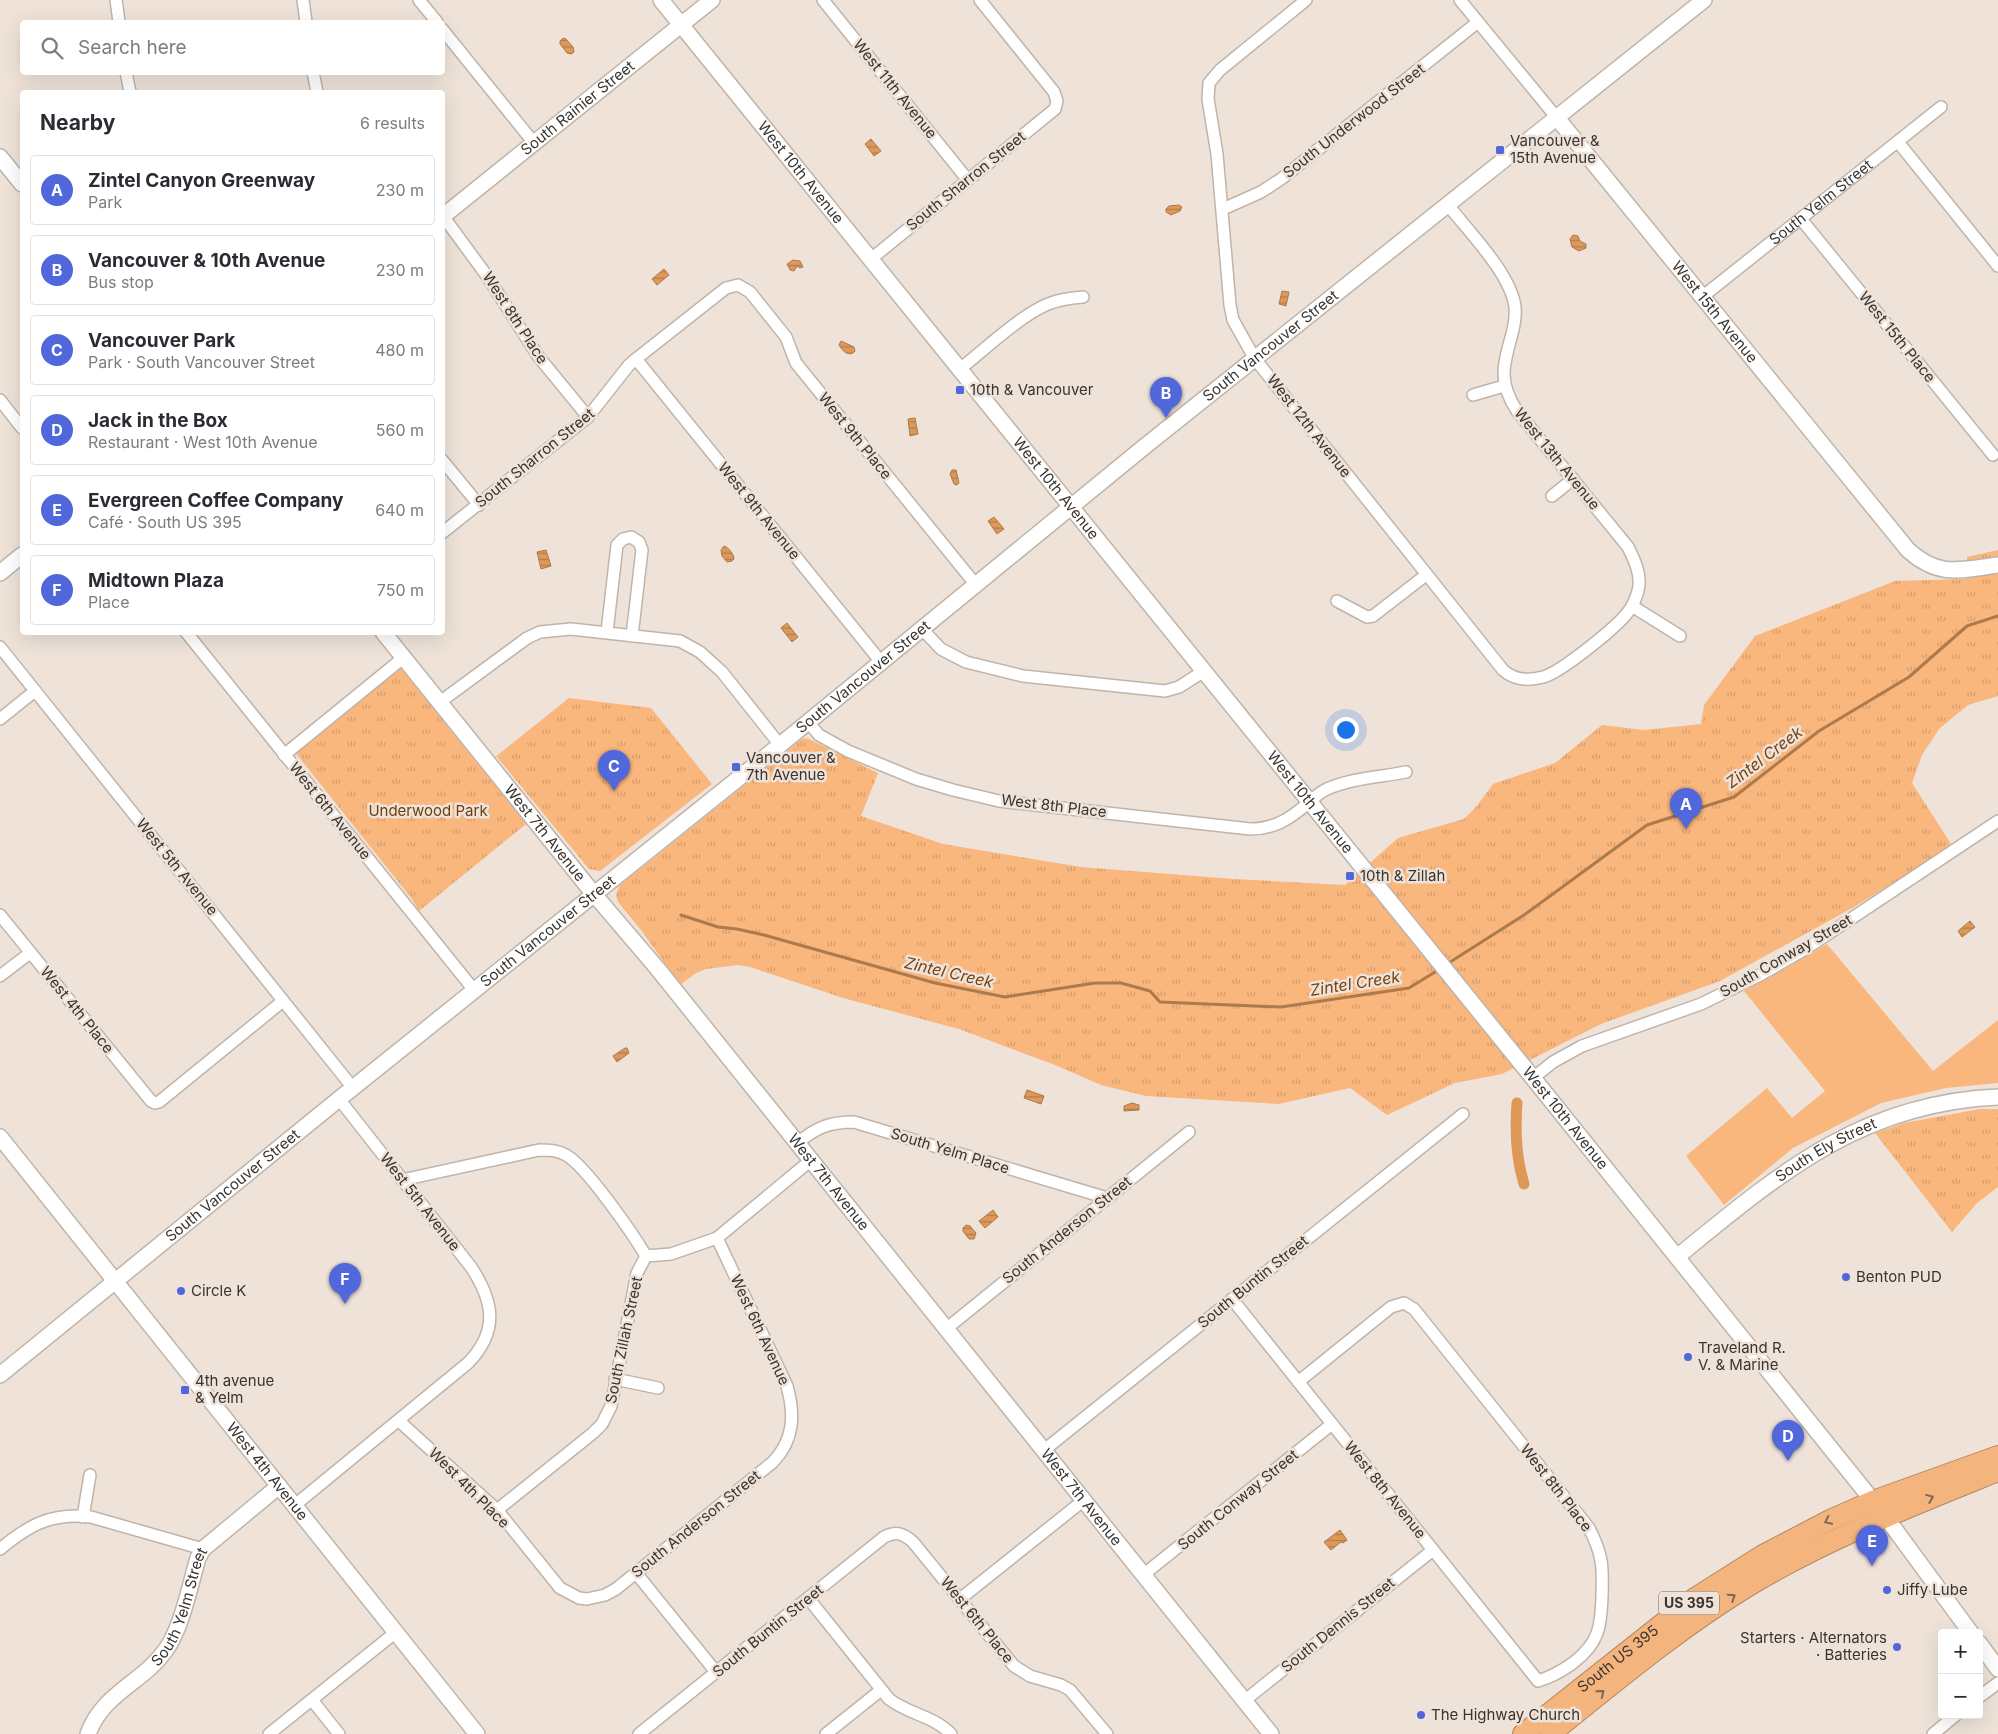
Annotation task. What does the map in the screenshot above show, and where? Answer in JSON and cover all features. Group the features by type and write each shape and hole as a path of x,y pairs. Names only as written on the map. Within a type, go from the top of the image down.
{"highway":[{"name":"US 395","path":"1879,1509 1998,1456"},
{"name":"US 395","path":"1879,1509 1998,1471"},
{"name":"South US 395","path":"1523,1734 1695,1598 1764,1555 1830,1520 1879,1509"},
{"name":"South US 395","path":"1550,1734 1616,1681 1710,1611 1759,1580 1838,1538 1879,1509"}],"street":[{"path":"116,0 119,20"},
{"path":"303,0 306,20"},
{"path":"419,0 435,20"},
{"name":"West 10th Avenue","path":"661,0 1534,1078 1879,1509 1969,1629"},
{"name":"South Rainier Street","path":"445,215 712,0"},
{"name":"West 11th Avenue","path":"823,0 967,179"},
{"name":"South Sharron Street","path":"871,259 1055,109 1057,101 1054,92 980,0"},
{"name":"West 12th Avenue","path":"1306,0 1220,70 1210,83 1208,99 1218,154 1231,314 1239,332 1255,359 1426,575 1509,676 1533,679 1557,672 1602,636 1628,613 1632,606"},
{"name":"South Vancouver Street","path":"1,1373 808,722 1071,507 1704,0"},
{"name":"West 15th Avenue","path":"1463,1 1478,22 1899,540 1918,558 1939,569 1952,571 1998,565"},
{"name":"South Underwood Street","path":"1223,209 1261,192 1281,179 1478,22"},
{"path":"445,33 534,143"},
{"path":"127,75 130,90"},
{"path":"314,75 317,90"},
{"name":"South Yelm Street","path":"1702,297 1941,107"},
{"path":"1898,142 1998,266"},
{"path":"0,156 20,181"},
{"path":"1448,205 1503,275 1515,308 1514,326 1504,369 1504,386 1473,394"},
{"name":"West 15th Place","path":"1801,219 1993,455"},
{"name":"West 8th Place","path":"445,220 487,276 538,356 588,417"},
{"name":"South Sharron Street","path":"445,532 588,417 636,359 726,288 738,286"},
{"name":"West 9th Place","path":"738,286 750,292 786,337 796,363 976,585"},
{"path":"960,369 1008,330 1047,304 1067,298 1083,297"},
{"name":"West 9th Avenue","path":"636,359 881,662"},
{"name":"West 13th Avenue","path":"1504,386 1508,398 1517,411 1628,547 1636,562 1639,589 1632,606"},
{"path":"0,400 20,425"},
{"path":"445,464 479,504"},
{"path":"1552,496 1574,479"},
{"path":"607,632 617,545 622,539 631,537 639,542 642,550 632,636"},
{"path":"0,573 20,557"},
{"path":"1337,600 1367,617 1373,616 1426,575"},
{"path":"1632,606 1680,636"},
{"path":"440,702 527,638 540,632 572,629 680,641 700,652 722,672 780,744"},
{"path":"922,629 937,645 952,656 966,662 1023,676 1164,691 1179,687 1204,671"},
{"name":"West 6th Avenue","path":"188,635 474,990"},
{"name":"West 7th Avenue","path":"385,635 593,894 657,968 796,1144 1271,1734"},
{"name":"West 5th Avenue","path":"0,647 353,1088"},
{"path":"284,755 404,658"},
{"path":"0,719 35,690"},
{"name":"West 8th Place","path":"808,722 824,739 885,768 916,779 999,800 1250,829 1262,829 1278,825 1295,815 1324,790 1336,785 1406,772"},
{"name":"South Conway Street","path":"1534,1078 1553,1062 1582,1046 1701,1004 1762,974 1807,948 1998,821"},
{"name":"West 4th Place","path":"0,915 151,1101 155,1103 159,1102 284,1001"},
{"path":"0,976 30,953"},
{"name":"South Ely Street","path":"1677,1257 1798,1162 1847,1134 1885,1118 1918,1108 1950,1101 1998,1096"},
{"name":"West 5th Avenue","path":"339,1099 471,1267 484,1287 490,1312 486,1335 476,1355 399,1421"},
{"name":"South Buntin Street","path":"1044,1451 1463,1114"},
{"name":"South Yelm Place","path":"796,1144 822,1126 854,1122 1107,1198"},
{"name":"South Anderson Street","path":"946,1329 1189,1132"},
{"name":"West 4th Avenue","path":"0,1137 477,1734"},
{"path":"402,1180 539,1150 556,1150 567,1156 585,1172 646,1256"},
{"name":"South Zillah Street","path":"497,1510 602,1424 611,1406 637,1273 646,1256 670,1254 717,1238 810,1161"},
{"name":"West 6th Avenue","path":"717,1238 787,1386 791,1401 793,1424"},
{"name":"West 8th Avenue","path":"1232,1300 1538,1681"},
{"name":"West 8th Place","path":"1298,1382 1391,1307 1404,1303 1414,1310 1576,1511 1589,1528 1602,1559 1601,1621 1598,1633 1592,1644 1580,1658 1563,1671 1538,1681"},
{"path":"615,1379 658,1388"},
{"path":"295,1506 399,1421"},
{"name":"West 4th Place","path":"399,1421 497,1510 560,1588 579,1598"},
{"name":"South Anderson Street","path":"579,1598 594,1598 605,1595 636,1573 773,1462 781,1453 793,1424"},
{"name":"South Conway Street","path":"1143,1575 1332,1424"},
{"path":"84,1516 90,1475"},
{"name":"South Yelm Street","path":"88,1734 104,1706 154,1663 171,1643 198,1558 203,1549 279,1486"},
{"path":"960,1599 1084,1500"},
{"path":"0,1549 18,1534 36,1524 62,1517 84,1516 203,1549"},
{"name":"South Buntin Street","path":"639,1734 884,1537 891,1533 898,1533"},
{"name":"West 6th Place","path":"898,1533 913,1542 1014,1666 1030,1676 1061,1685 1070,1690 1107,1734"},
{"name":"South Dennis Street","path":"1244,1700 1433,1550"},
{"path":"636,1573 716,1672"},
{"path":"808,1598 881,1690 897,1705 930,1720 951,1734"},
{"path":"269,1734 396,1632"},
{"path":"1983,1648 1998,1669"},
{"path":"1983,1694 1998,1683"},
{"path":"826,1734 881,1690"},
{"path":"312,1700 339,1734"},
{"path":"1933,1734 1951,1719"}],"green space":[{"path":"1998,550 1998,696 1968,705 1939,729 1922,755 1912,783 1951,844 1916,869 1854,907 1720,981 1601,1024 1502,1074 1455,1083 1387,1115 1350,1088 1279,1104 1146,1096 1101,1085 1055,1065 959,1029 843,998 750,967 738,965 706,969 696,973 680,985 641,930 618,902 616,895 619,886 802,739 807,738 878,773 861,816 943,844 1081,867 1234,879 1345,885 1398,838 1464,819 1476,807 1493,784 1555,763 1602,725 1644,730 1701,724 1704,705 1755,636 1895,581 1967,579 1967,557"},
{"name":"Underwood Park","path":"399,666 526,824 419,911 412,899 294,751"},
{"path":"569,698 651,708 712,784 600,871 589,869 497,757 494,758"},
{"path":"1827,944 1933,1071 1998,1020 1998,1083 1946,1088 1881,1103 1793,1148 1724,1205 1686,1156 1767,1088 1792,1118 1825,1091 1744,991"},
{"path":"1980,1109 1998,1109 1998,1187 1977,1203 1952,1232 1875,1133 1904,1123"}],"shaded area":[{"path":"563,38 573,47 574,52 571,54 567,53 560,44"},
{"path":"871,139 881,151 874,156 865,144"},
{"path":"1179,205 1182,207 1180,211 1171,215 1166,212 1169,206"},
{"path":"1573,235 1578,236 1580,241 1586,244 1586,248 1579,251 1572,247 1570,239"},
{"path":"793,260 800,261 803,267 797,266 794,271 790,270 787,264"},
{"path":"664,269 669,275 657,285 652,279"},
{"path":"1282,291 1289,292 1286,306 1279,304"},
{"path":"841,341 854,347 855,351 851,354 845,352 839,345"},
{"path":"915,418 918,434 910,436 908,419"},
{"path":"952,470 956,470 959,483 957,485 954,484 950,474"},
{"path":"994,517 1004,529 997,534 988,521"},
{"path":"724,546 733,555 734,559 732,561 727,562 722,556 721,550"},
{"path":"546,550 551,566 541,569 537,552"},
{"path":"787,623 798,637 792,642 781,628"},
{"path":"1970,921 1975,927 1962,937 1958,931"},
{"path":"627,1048 629,1053 617,1062 613,1056"},
{"path":"1027,1090 1044,1096 1041,1104 1024,1098"},
{"path":"1132,1103 1139,1105 1139,1110 1124,1111 1124,1106"},
{"path":"993,1210 998,1217 985,1228 979,1221"},
{"path":"966,1225 970,1226 976,1233 974,1239 969,1239 963,1231"},
{"path":"1340,1530 1347,1540 1331,1550 1324,1542"}],"waterway":[{"name":"Zintel Creek","path":"1447,964 1524,915 1647,825 1734,797 1819,731 1909,677 1967,626 1998,616"},
{"name":"Zintel Creek","path":"681,915 718,927 764,935 935,983 1005,997 1095,983 1121,983 1150,991 1160,1002 1281,1007 1409,988 1440,969"},
{"path":"1517,1103 1517,1144 1524,1184"}],"place":[{"name":"Vancouver & 15th Avenue","path":"1500,150"},
{"name":"10th & Vancouver","path":"960,390"},
{"name":"Vancouver & 10th Avenue","path":"1166,418"},
{"name":"Vancouver & 7th Avenue","path":"736,767"},
{"name":"Vancouver Park","path":"614,791"},
{"name":"Zintel Canyon Greenway","path":"1686,829"},
{"name":"10th & Zillah","path":"1350,876"},
{"name":"Benton PUD","path":"1846,1277"},
{"name":"Circle K","path":"181,1291"},
{"name":"Midtown Plaza","path":"345,1304"},
{"name":"Traveland R. V. & Marine","path":"1688,1357"},
{"name":"4th avenue & Yelm","path":"185,1390"},
{"name":"Jack in the Box","path":"1788,1461"},
{"name":"Evergreen Coffee Company","path":"1872,1566"},
{"name":"Jiffy Lube","path":"1887,1590"},
{"name":"Starters · Alternators · Batteries","path":"1897,1647"},
{"name":"The Highway Church","path":"1421,1715"}]}
